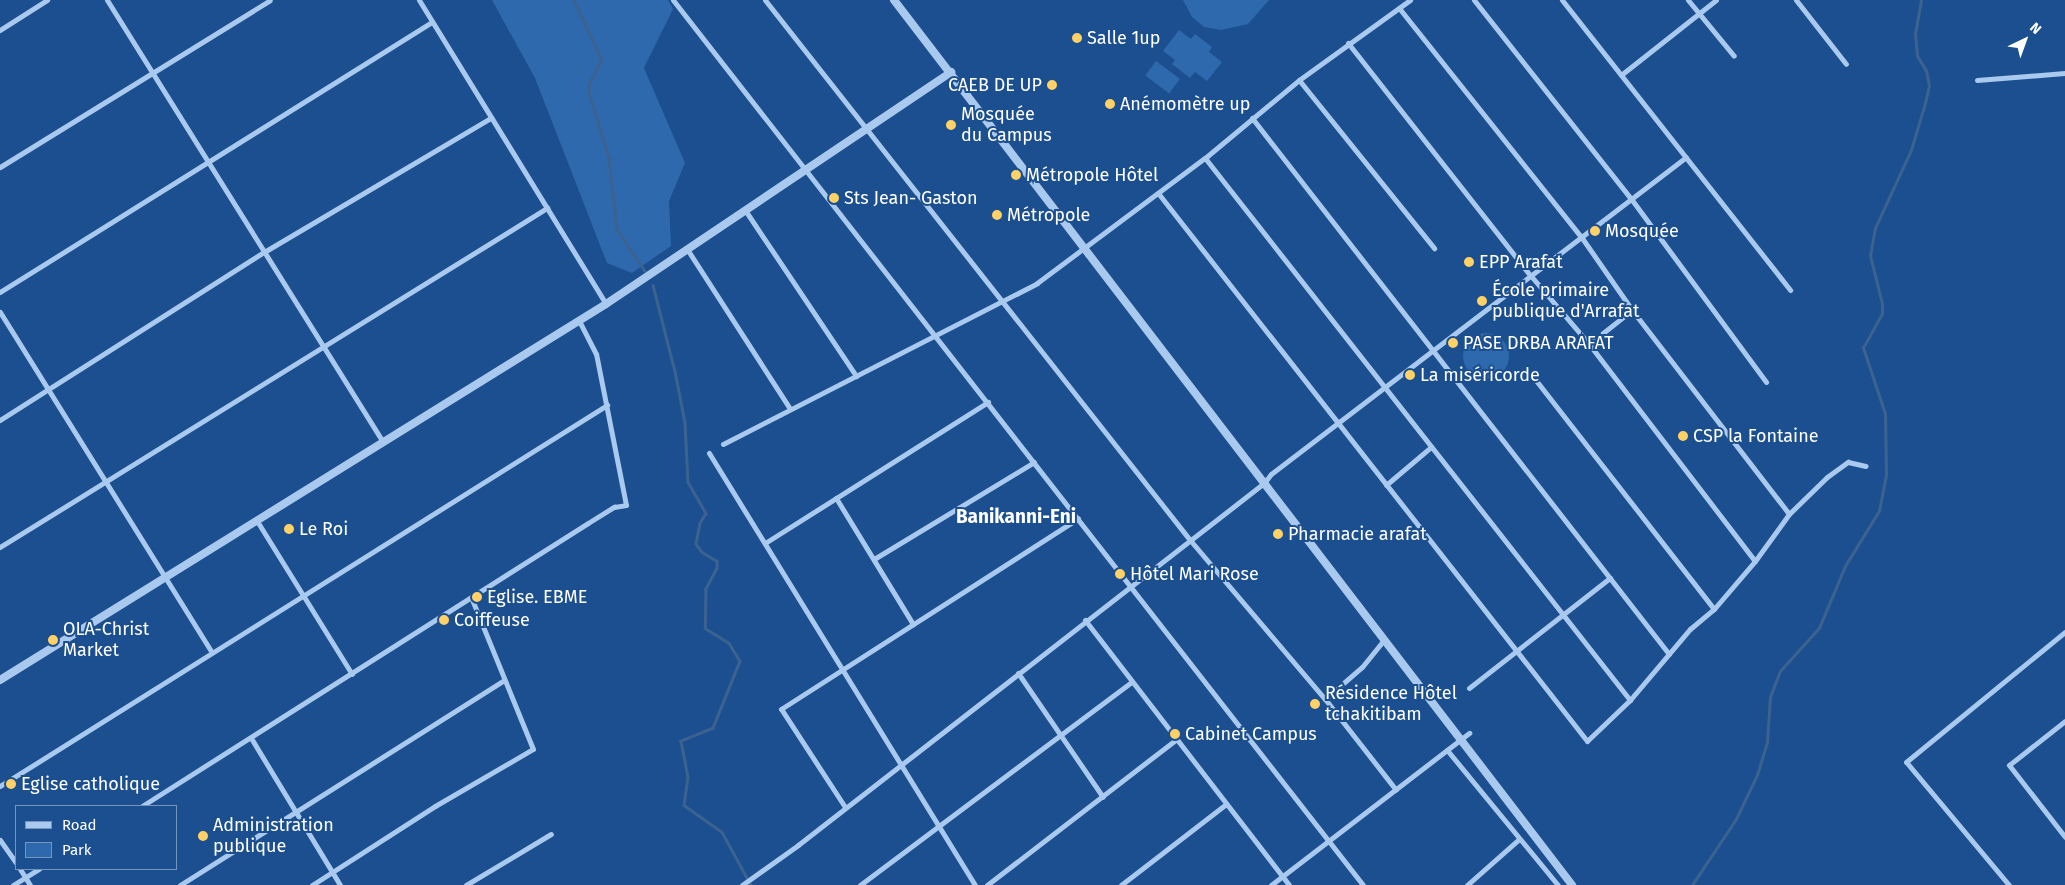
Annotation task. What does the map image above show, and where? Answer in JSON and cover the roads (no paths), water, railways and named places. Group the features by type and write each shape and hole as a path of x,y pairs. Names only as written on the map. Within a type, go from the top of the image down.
{"street":[{"path":"0,30 47,0"},
{"path":"107,0 383,442"},
{"path":"0,167 270,0"},
{"path":"419,0 606,304"},
{"path":"673,0 1363,885"},
{"path":"765,0 1000,302 1190,540 1325,698 1396,790"},
{"path":"894,0 1572,885"},
{"path":"723,444 1037,283 1205,158 1299,80 1410,0"},
{"path":"1474,0 1632,200 1766,382"},
{"path":"1562,0 1790,290"},
{"path":"1688,0 1734,56"},
{"path":"1621,75 1716,0"},
{"path":"1796,0 1846,64"},
{"path":"1399,8 1582,238 1632,310 1789,514"},
{"path":"0,292 432,22"},
{"path":"1348,43 1531,276 1589,344 1755,561"},
{"path":"0,680 606,304 951,72"},
{"path":"1977,80 2065,72"},
{"path":"1299,80 1434,248"},
{"path":"0,420 264,252 491,118"},
{"path":"1252,118 1669,654"},
{"path":"742,885 1131,586 1338,423 1686,157"},
{"path":"1205,158 1630,700"},
{"path":"1158,193 1587,741 1630,700 1690,629 1714,609 1755,561 1789,514 1827,477 1848,462 1866,466"},
{"path":"0,547 547,208"},
{"path":"745,210 856,376"},
{"path":"687,248 790,409"},
{"path":"1589,344 1632,310"},
{"path":"0,312 211,651"},
{"path":"144,805 607,511 626,505 596,354 579,320"},
{"path":"1530,374 1714,609"},
{"path":"765,543 988,402"},
{"path":"0,786 211,651 607,405"},
{"path":"1386,484 1431,446"},
{"path":"709,452 975,885"},
{"path":"874,559 1034,462"},
{"path":"836,498 913,624"},
{"path":"845,807 781,709 1078,518"},
{"path":"257,521 352,674"},
{"path":"1469,688 1610,578"},
{"path":"312,885 435,806 533,749 471,598"},
{"path":"1086,620 1175,740 1289,885"},
{"path":"2009,885 1906,762 2065,632"},
{"path":"1325,698 1362,667 1384,640"},
{"path":"1018,673 1103,797"},
{"path":"180,885 504,681"},
{"path":"860,885 1131,682"},
{"path":"2065,721 2009,765 2065,837"},
{"path":"1270,885 1330,842 1469,733"},
{"path":"251,738 340,885"},
{"path":"987,885 1175,740"},
{"path":"1447,750 1558,885"},
{"path":"1121,885 1225,805"},
{"path":"466,885 551,834"},
{"path":"1467,885 1519,839"},
{"path":"0,840 15,862"},
{"path":"21,870 30,885"},
{"path":"13,885 37,870"}],"waterway":[{"path":"574,0 602,60 589,84 589,92 609,158 617,229 645,271"},
{"path":"1692,885 1736,819 1757,775 1767,743 1770,697 1780,671 1819,628 1845,566 1879,511 1886,475 1885,414 1863,348 1882,314 1882,304 1870,256 1875,228 1911,150 1929,86 1926,71 1917,56 1915,34 1921,0"},
{"path":"653,285 675,371 685,423 688,482 706,513 700,523 696,544 702,552 717,561 717,568 706,589 705,628 729,643 740,661 713,728 681,741 688,777 684,805 722,832 751,885"}],"place":[{"name":"Salle 1up","path":"1077,38"},
{"name":"CAEB DE UP","path":"1052,85"},
{"name":"Anémomètre up","path":"1110,104"},
{"name":"Mosquée du Campus","path":"951,125"},
{"name":"Métropole Hôtel","path":"1016,175"},
{"name":"Sts Jean- Gaston","path":"834,198"},
{"name":"Métropole","path":"997,215"},
{"name":"Mosquée","path":"1595,231"},
{"name":"EPP Arafat","path":"1469,262"},
{"name":"École primaire publique d'Arrafat","path":"1482,301"},
{"name":"PASE DRBA ARAFAT","path":"1453,343"},
{"name":"La miséricorde","path":"1410,375"},
{"name":"CSP la Fontaine","path":"1683,436"},
{"name":"Le Roi","path":"289,529"},
{"name":"Pharmacie arafat","path":"1278,534"},
{"name":"Hôtel Mari Rose","path":"1120,574"},
{"name":"Eglise. EBME","path":"477,597"},
{"name":"Coiffeuse","path":"444,620"},
{"name":"OLA-Christ Market","path":"53,640"},
{"name":"Résidence Hôtel tchakitibam","path":"1315,704"},
{"name":"Cabinet Campus","path":"1175,734"},
{"name":"Eglise catholique","path":"11,784"},
{"name":"Administration publique","path":"203,836"}],"district":[{"name":"Banikanni-Eni","path":"1016,517"}]}
